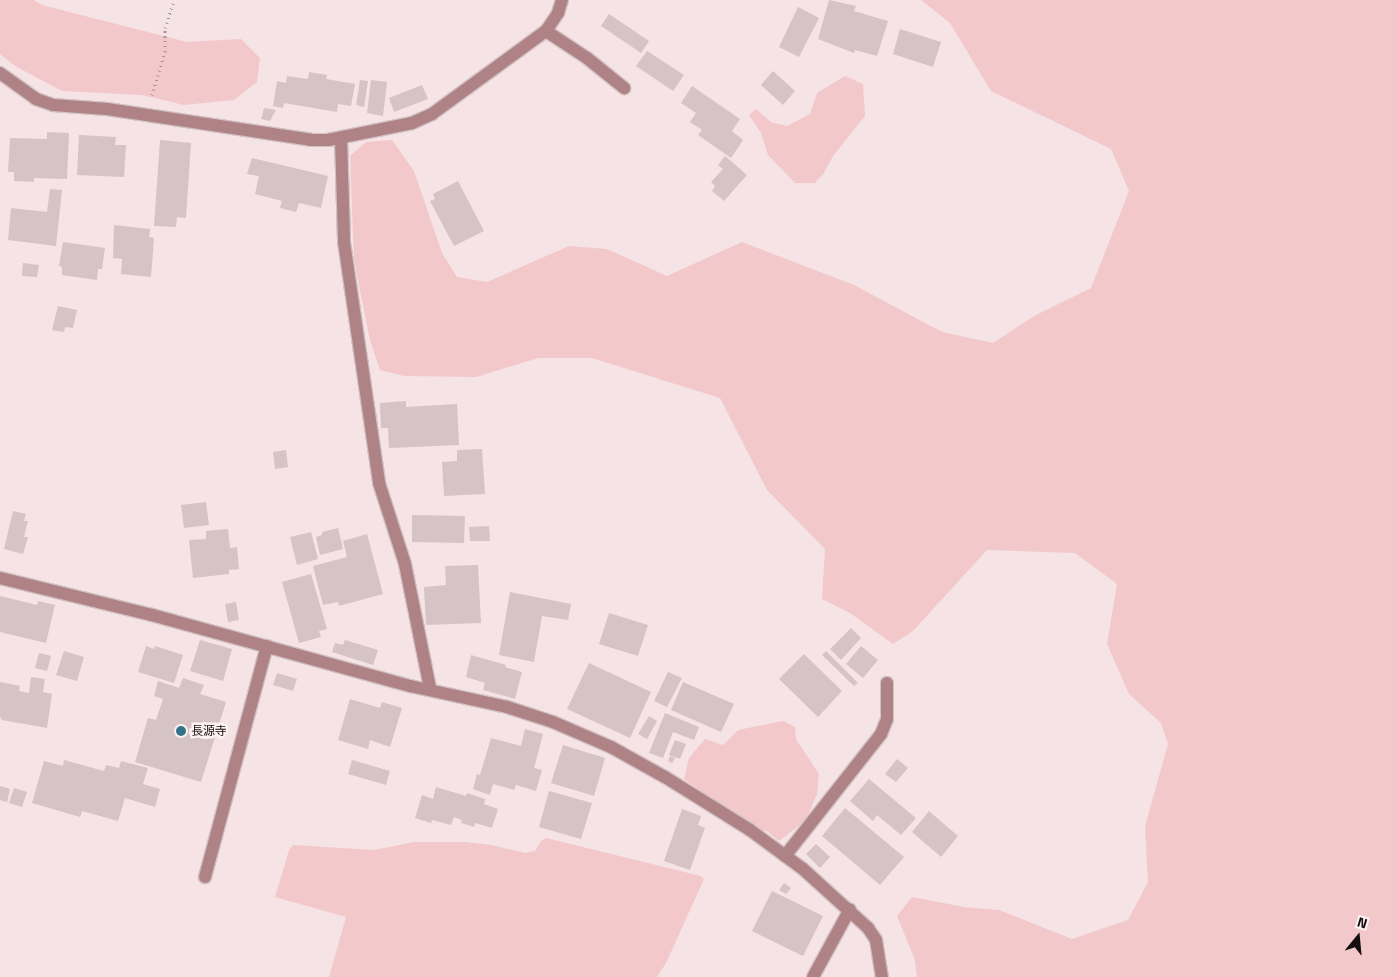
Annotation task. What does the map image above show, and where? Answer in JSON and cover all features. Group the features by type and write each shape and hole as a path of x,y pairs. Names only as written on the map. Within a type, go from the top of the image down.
{"street":[{"path":"0,73 36,99 53,105 107,109 311,140 328,140 412,122 432,114 546,31 558,13 562,0"},
{"path":"546,31 587,58 624,88"},
{"path":"341,138 344,242 379,484 405,564 430,688"},
{"path":"0,578 152,615 410,686 430,688 507,707 552,722 611,747 726,815 785,856 850,909 868,928 876,940 882,977"},
{"path":"205,877 267,646"},
{"path":"785,856 881,734 887,719 887,683"},
{"path":"813,977 850,909"}],"path":[{"path":"147,115 158,70 165,52 165,28 174,0"}],"shaded area":[{"path":"0,0 34,0 42,5 187,42 241,39 260,58 257,82 234,100 184,105 142,95 62,91 15,66 0,54"},
{"path":"921,0 1398,0 1398,977 917,977 915,960 897,916 912,897 964,907 999,910 1072,939 1128,920 1148,882 1145,826 1168,744 1161,723 1129,694 1107,644 1117,584 1075,553 987,550 913,631 893,644 850,613 822,599 825,549 767,490 720,398 592,358 538,358 476,377 404,376 380,370 370,340 354,260 350,156 366,142 392,140 414,171 442,253 457,277 487,282 569,246 607,249 667,276 742,242 854,285 942,332 993,343 1034,316 1091,288 1129,191 1111,149 991,91 950,23"},
{"path":"845,76 863,84 865,116 833,156 824,173 815,183 795,183 768,155 761,133 749,115 756,109 771,122 787,126 810,114 817,93"},
{"path":"783,721 795,727 796,739 819,774 817,794 806,820 779,841 767,831 758,830 684,779 689,758 705,739 723,745 738,730"},
{"path":"546,838 701,876 704,879 666,963 657,977 329,977 346,917 275,897 289,850 293,845 374,850 414,842 465,842 491,845 525,853 535,851 541,841"}],"building":[{"path":"829,0 856,6 854,11 888,21 877,56 855,50 854,53 818,39"},
{"path":"798,7 819,18 799,57 779,47"},
{"path":"609,14 649,41 641,53 601,26"},
{"path":"900,29 941,42 933,67 893,54"},
{"path":"647,51 684,75 673,91 636,66"},
{"path":"773,71 795,91 783,105 761,85"},
{"path":"309,72 327,75 326,79 355,84 351,106 338,104 337,112 284,103 283,108 273,106 277,81 286,83 287,76 308,79"},
{"path":"360,80 368,81 364,107 356,105"},
{"path":"371,80 387,82 383,116 367,113"},
{"path":"422,85 428,99 394,112 389,98"},
{"path":"692,86 740,119 732,131 743,140 731,158 698,135 702,130 690,122 696,113 681,103"},
{"path":"264,108 276,110 270,121 261,119"},
{"path":"47,132 69,133 67,179 34,178 34,182 14,181 14,172 8,172 10,138 47,139"},
{"path":"79,135 116,137 115,145 126,145 124,177 77,175"},
{"path":"160,140 191,143 186,218 177,217 176,227 154,226"},
{"path":"725,156 747,175 724,201 712,191 715,186 711,182 723,169 718,165"},
{"path":"252,158 328,176 321,208 299,203 296,212 280,208 282,201 255,194 259,176 247,174"},
{"path":"458,181 484,231 454,246 430,201 435,199 433,194"},
{"path":"50,189 62,190 56,246 8,240 11,208 47,212"},
{"path":"114,225 150,229 149,237 154,238 151,277 121,274 122,259 113,258"},
{"path":"63,242 105,248 102,269 98,269 97,280 62,275 62,267 59,266"},
{"path":"23,263 39,265 37,277 22,276"},
{"path":"58,306 77,310 73,328 65,327 64,332 52,330"},
{"path":"406,401 406,407 457,404 459,445 389,448 388,428 381,428 380,403"},
{"path":"482,449 485,494 444,496 442,462 457,461 457,450"},
{"path":"286,450 288,467 275,469 273,452"},
{"path":"206,502 209,525 184,528 181,505"},
{"path":"13,511 26,514 24,521 28,521 24,537 28,537 23,554 4,549"},
{"path":"412,515 465,516 464,543 412,542"},
{"path":"489,526 490,541 470,541 469,527"},
{"path":"338,528 343,549 320,555 316,537 322,535 322,532"},
{"path":"228,529 230,548 237,547 239,569 229,570 229,574 193,578 189,540 206,539 206,531"},
{"path":"311,532 318,559 297,565 290,537"},
{"path":"367,534 383,594 339,606 338,602 323,605 313,566 347,557 343,541"},
{"path":"478,565 481,623 426,625 424,587 446,585 445,566"},
{"path":"311,574 327,629 319,631 321,637 299,643 282,582"},
{"path":"510,592 571,604 568,620 542,616 534,662 499,655"},
{"path":"0,596 37,605 38,601 55,605 46,643 0,632"},
{"path":"236,602 239,620 228,622 225,604"},
{"path":"609,613 648,625 638,656 599,644"},
{"path":"851,628 861,638 841,660 830,649"},
{"path":"200,640 232,649 223,681 190,671"},
{"path":"345,640 378,650 373,665 332,652 335,643 343,645"},
{"path":"146,646 154,649 155,646 183,655 174,683 138,672"},
{"path":"861,646 878,660 863,678 846,664"},
{"path":"64,651 84,657 77,681 56,675"},
{"path":"826,651 858,683 854,686 822,655"},
{"path":"39,653 51,656 47,671 35,668"},
{"path":"804,654 842,691 818,717 779,679"},
{"path":"471,655 506,665 505,667 522,672 515,699 483,690 485,683 466,677"},
{"path":"589,663 651,692 630,738 567,709"},
{"path":"668,672 682,678 667,707 654,701"},
{"path":"277,673 297,679 293,691 273,685"},
{"path":"31,677 45,679 43,692 52,694 47,728 2,720 0,717 0,682 20,686 19,691 29,693"},
{"path":"183,678 204,685 200,694 226,702 201,782 135,762 148,718 156,720 163,699 154,696 158,681 179,688"},
{"path":"683,682 734,704 721,732 671,710"},
{"path":"350,699 380,708 382,702 402,708 390,747 370,740 368,749 338,740"},
{"path":"665,713 699,727 694,740 673,732 663,758 649,753"},
{"path":"649,716 657,721 647,739 638,734"},
{"path":"525,729 543,734 534,768 542,770 536,791 516,785 514,790 493,784 490,795 473,789 477,774 480,775 491,738 521,746"},
{"path":"675,740 686,744 680,759 669,755"},
{"path":"563,745 605,758 594,796 551,783"},
{"path":"670,756 675,758 672,763 668,761"},
{"path":"897,759 908,768 896,782 885,774"},
{"path":"64,760 104,771 106,765 119,768 121,761 148,768 143,784 160,789 155,807 125,798 118,821 82,811 80,817 32,803 44,761 63,766"},
{"path":"352,760 390,771 386,785 348,774"},
{"path":"869,779 916,818 901,835 877,815 873,821 850,801"},
{"path":"0,786 10,789 7,802 0,800"},
{"path":"436,787 466,796 467,793 485,799 484,804 498,809 492,828 475,823 474,827 461,823 462,820 454,817 451,825 432,820 431,823 415,818 422,795 433,799"},
{"path":"14,788 27,792 22,807 9,803"},
{"path":"549,791 592,803 581,839 539,827"},
{"path":"845,808 904,857 880,885 822,836"},
{"path":"682,809 701,816 698,825 705,828 690,870 664,861"},
{"path":"929,811 958,836 941,857 912,832"},
{"path":"816,844 830,857 820,868 806,854"},
{"path":"784,883 791,888 786,894 779,890"},
{"path":"772,891 823,916 803,956 752,931"}],"place":[{"name":"長源寺","path":"181,731"}]}
